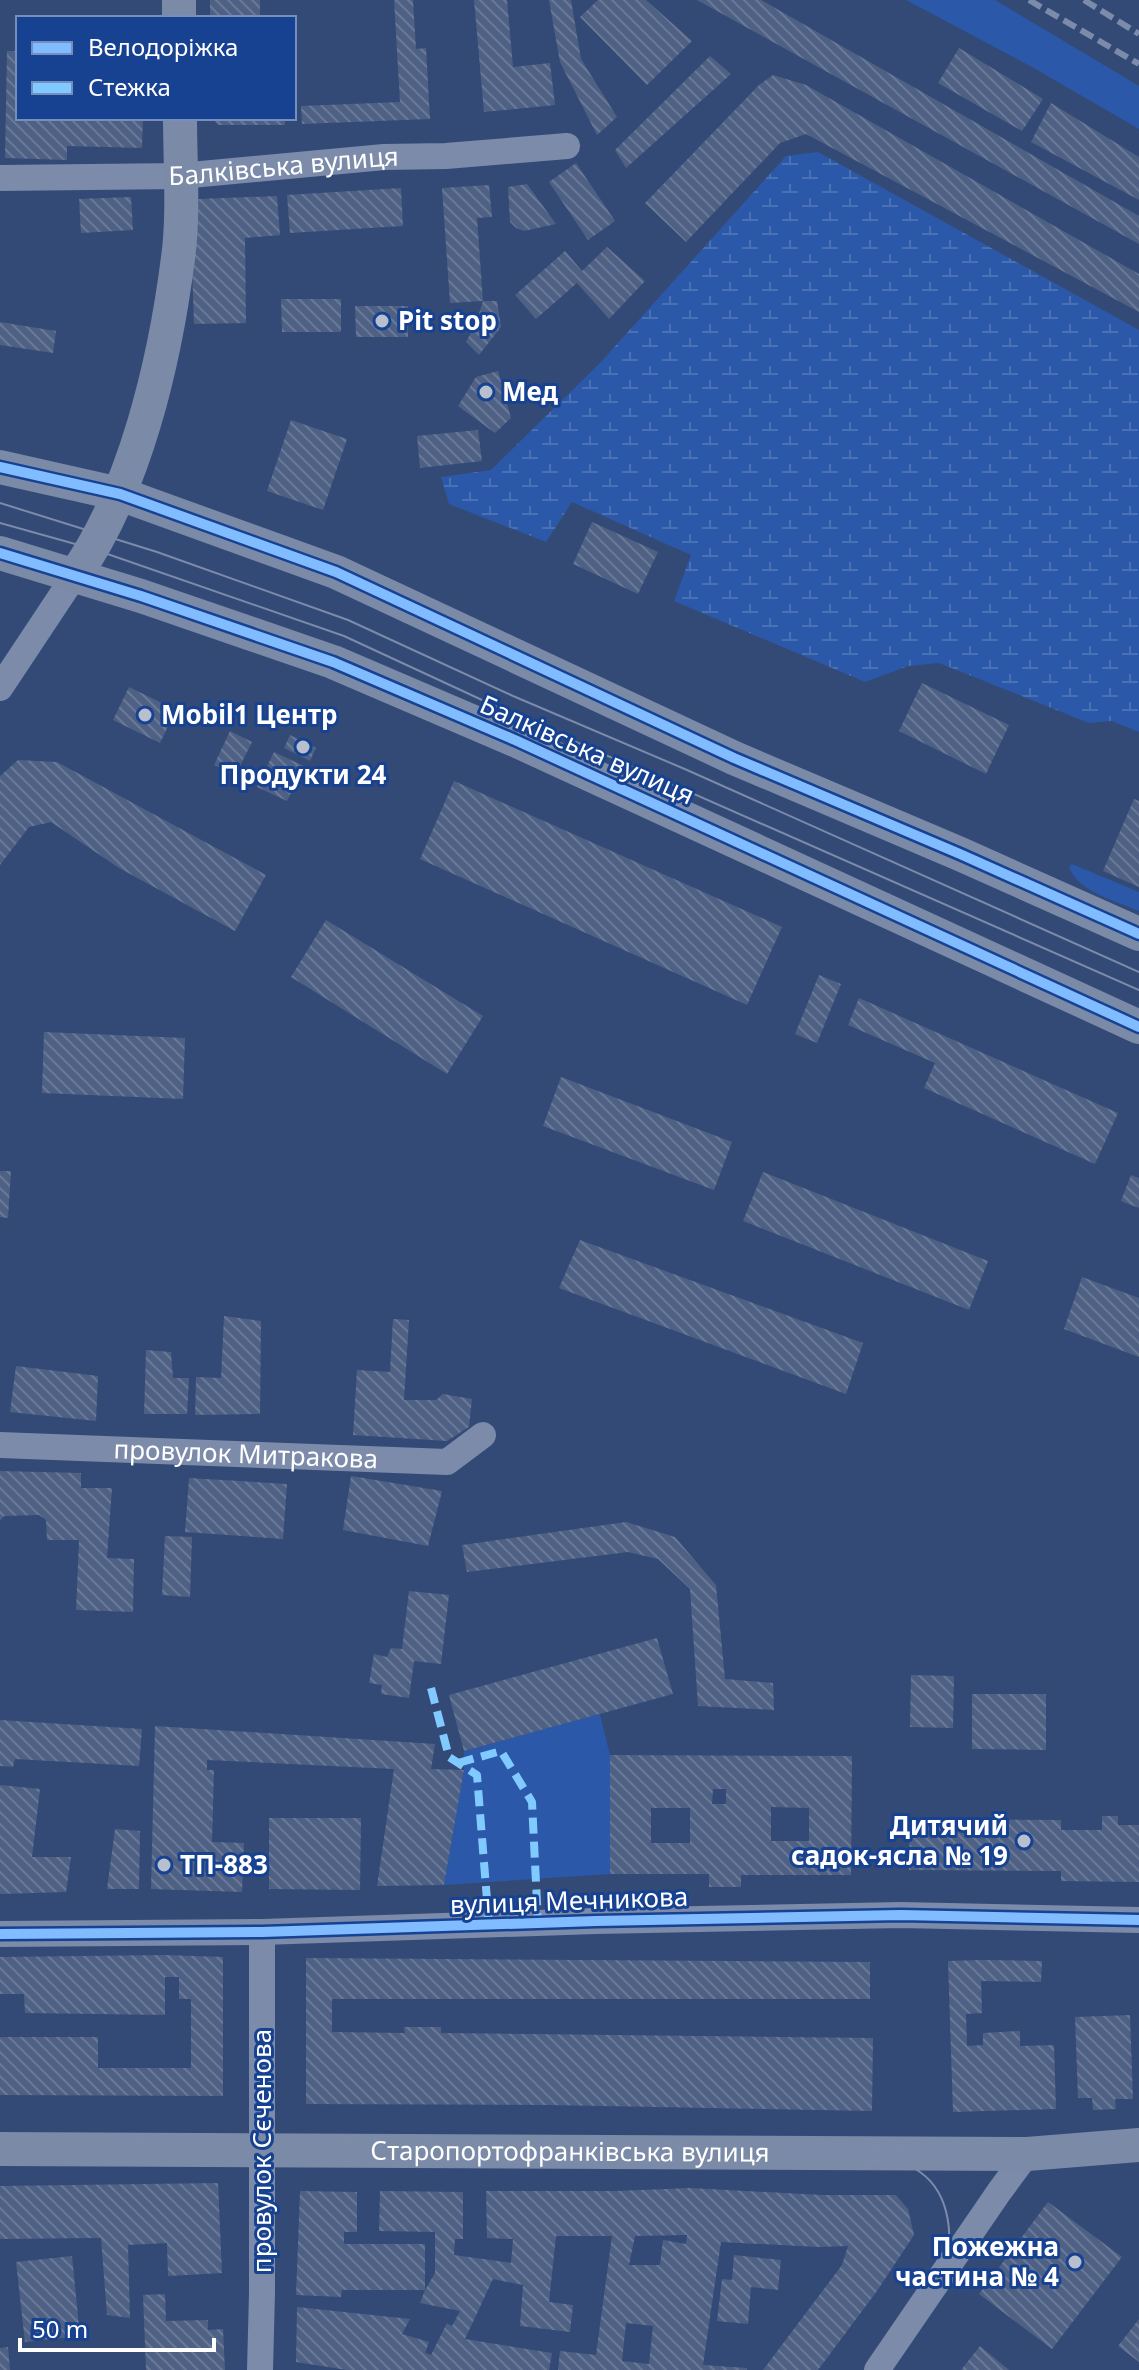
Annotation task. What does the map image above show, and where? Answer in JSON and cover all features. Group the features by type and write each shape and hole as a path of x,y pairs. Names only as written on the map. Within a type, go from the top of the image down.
{"main road":[{"path":"75,575 93,549 120,494 144,424 162,346 178,256 180,120"},
{"name":"Балківська вулиця","path":"0,467 120,494 336,572 734,758 1139,934"},
{"name":"Балківська вулиця","path":"0,553 75,575 333,662 515,740 1139,1027"},
{"name":"Старопортофранківська вулиця","path":"0,2149 1027,2154 1139,2145"}],"street":[{"name":"Балківська вулиця","path":"0,178 180,176 384,157 446,156 567,146"},
{"path":"0,688 75,575"},
{"name":"провулок Митракова","path":"0,1445 447,1462 483,1435"},
{"name":"вулиця Мечникова","path":"0,1934 262,1932 901,1915 1139,1920"},
{"name":"провулок Сєченова","path":"260,2370 262,1932"},
{"path":"877,2370 1027,2154"}],"green space":[{"path":"906,0 995,0 1139,86 1139,129 1032,67"},
{"path":"818,152 1139,330 1139,732 1112,721 1089,723 939,663 908,666 865,682 674,601 691,555 572,502 546,542 449,504 441,477 491,470 600,363 786,156"},
{"path":"1072,864 1139,892 1139,911 1080,883 1069,867"},
{"path":"600,1714 610,1755 610,1874 444,1885 464,1770 464,1751"}],"building":[{"path":"210,0 260,0 260,16 210,16"},
{"path":"394,0 413,0 416,49 426,48 430,119 302,124 301,106 400,102"},
{"path":"474,0 507,0 513,67 550,63 555,105 484,112"},
{"path":"549,0 571,0 581,59 617,117 597,135 560,62"},
{"path":"598,0 646,0 692,41 647,85 580,17"},
{"path":"697,0 761,0 1139,216 1139,244"},
{"path":"959,48 1043,99 1022,131 938,83"},
{"path":"7,51 16,51 16,120 143,120 142,148 67,146 67,160 5,158"},
{"path":"710,56 731,74 626,168 615,150"},
{"path":"773,75 806,85 1139,274 1139,312 806,134 780,143 686,242 645,203 759,85"},
{"path":"1051,103 1139,157 1139,200 1031,142"},
{"path":"214,120 285,120 285,125 218,125"},
{"path":"576,163 615,221 588,240 549,182"},
{"path":"527,184 556,224 524,231 510,222 508,187"},
{"path":"489,185 492,217 477,218 483,301 450,303 442,188"},
{"path":"401,188 403,226 290,233 287,195"},
{"path":"277,196 280,235 245,238 246,323 194,324 190,209 199,199"},
{"path":"131,197 133,230 81,233 79,199"},
{"path":"607,247 645,281 609,319 577,283 536,319 515,295 565,251 582,271"},
{"path":"281,299 341,299 341,332 282,332"},
{"path":"483,301 497,301 501,327 479,355 466,342"},
{"name":"Pit stop","path":"355,306 408,306 408,337 356,337"},
{"path":"0,322 56,331 53,353 0,345"},
{"name":"Мед","path":"498,371 511,418 495,433 458,406 476,377"},
{"path":"291,420 347,439 323,510 267,491"},
{"path":"478,430 482,461 420,468 417,436"},
{"path":"592,522 658,552 638,594 573,564"},
{"path":"922,683 1009,725 986,774 899,731"},
{"name":"Mobil1 Центр","path":"129,687 176,710 160,743 113,720"},
{"path":"230,731 252,742 235,776 214,765"},
{"path":"290,735 316,748 310,761 284,748"},
{"path":"274,752 304,766 287,801 257,787"},
{"path":"18,760 57,762 266,875 235,931 119,868 51,822 29,827 0,865 0,776"},
{"path":"454,781 782,927 747,1005 420,859"},
{"path":"1134,799 1139,801 1139,887 1103,871"},
{"path":"326,920 483,1016 447,1074 291,977"},
{"path":"819,975 841,984 817,1043 795,1034"},
{"path":"859,998 1118,1113 1095,1164 924,1088 935,1063 848,1025"},
{"path":"44,1032 185,1038 183,1099 42,1093"},
{"path":"561,1077 732,1142 714,1190 543,1126"},
{"path":"0,1171 11,1171 8,1218 0,1217"},
{"path":"763,1172 988,1261 969,1310 743,1221"},
{"path":"1131,1175 1139,1178 1139,1208 1121,1201"},
{"path":"580,1240 863,1343 846,1394 559,1288"},
{"path":"1082,1277 1139,1298 1139,1357 1064,1329"},
{"path":"224,1316 261,1321 260,1414 195,1415 196,1377 221,1378"},
{"path":"393,1319 409,1320 404,1400 436,1400 443,1394 472,1399 469,1427 447,1441 353,1435 357,1370 390,1372"},
{"path":"146,1350 171,1352 173,1378 189,1378 187,1414 144,1414"},
{"path":"16,1366 98,1376 96,1421 10,1412"},
{"path":"0,1471 81,1473 81,1488 112,1488 107,1558 134,1559 133,1612 76,1610 79,1540 47,1540 46,1520 39,1515 4,1516 0,1521"},
{"path":"351,1476 442,1491 428,1546 343,1530"},
{"path":"189,1478 287,1484 283,1539 185,1532"},
{"path":"626,1522 675,1537 716,1585 725,1679 773,1683 774,1710 698,1706 690,1589 658,1559 628,1552 467,1572 462,1545"},
{"path":"165,1536 192,1537 190,1597 162,1595"},
{"path":"409,1591 449,1595 441,1664 414,1661 409,1698 381,1694 382,1685 369,1683 374,1654 387,1657 391,1648 402,1649"},
{"path":"657,1638 673,1694 464,1751 449,1695"},
{"path":"911,1675 954,1676 953,1728 910,1727"},
{"path":"972,1694 1046,1694 1046,1750 972,1749"},
{"path":"0,1720 142,1729 139,1766 15,1759 13,1767 0,1766"},
{"path":"155,1726 435,1744 431,1769 464,1770 444,1885 377,1886 394,1769 207,1760 207,1770 214,1770 212,1842 244,1843 242,1892 151,1889"},
{"path":"610,1755 852,1756 851,1875 741,1875 741,1887 709,1887 709,1874 610,1874","holes":["713,1789 726,1789 726,1804 712,1804","771,1807 809,1808 809,1841 771,1841","651,1808 690,1808 690,1843 651,1843"]},
{"path":"0,1785 40,1789 32,1857 71,1857 66,1892 0,1894"},
{"path":"1102,1816 1118,1816 1118,1825 1139,1825 1139,1882 1061,1881 1061,1871 909,1870 910,1819 1061,1820 1061,1830 1102,1830"},
{"path":"269,1818 361,1818 360,1890 269,1889"},
{"path":"115,1829 140,1831 139,1889 107,1889"},
{"path":"0,1957 223,1957 223,2096 0,2095 0,2037 98,2037 98,2068 191,2068 191,1999 179,1999 179,1977 165,1977 165,2015 25,2013 24,1994 0,1994"},
{"path":"306,1958 870,1962 870,1999 332,1999 332,2032 405,2033 404,2027 441,2027 441,2033 873,2038 872,2111 306,2104"},
{"path":"948,1961 1042,1961 1041,1982 981,1981 982,2013 966,2014 967,2046 983,2045 983,2033 1020,2031 1020,2046 1054,2045 1056,2109 953,2112"},
{"path":"1130,2015 1133,2099 1115,2099 1116,2109 1093,2110 1092,2098 1078,2098 1075,2017"},
{"path":"218,2183 222,2273 168,2276 167,2243 128,2245 130,2318 107,2315 101,2238 0,2239 0,2186"},
{"path":"690,2188 822,2195 896,2195 908,2209 914,2235 818,2370 763,2370 842,2265 848,2246 721,2242 703,2365 747,2370 558,2370 560,2351 596,2355 612,2236 556,2236 549,2302 573,2305 570,2332 520,2326 523,2285 493,2279 465,2339 552,2353 549,2370 347,2370 296,2362 297,2307 410,2319 402,2334 429,2342 425,2353 431,2355 447,2323 452,2326 460,2311 420,2303 435,2273 435,2232 379,2231 380,2191 463,2192 463,2239 455,2239 454,2255 511,2263 513,2239 487,2238 486,2191","holes":["687,2235 686,2244 663,2240 660,2265 629,2265 635,2236","626,2323 653,2326 649,2364 622,2361"]},
{"path":"300,2191 357,2192 357,2232 344,2232 344,2244 425,2244 425,2290 342,2290 341,2297 296,2295"},
{"path":"1048,2202 1122,2257 1052,2349 979,2294"},
{"path":"734,2255 781,2260 778,2290 751,2287 748,2324 717,2321 722,2279 732,2280"},
{"path":"72,2256 80,2336 25,2342 16,2262"},
{"path":"165,2294 166,2321 208,2320 208,2330 223,2329 225,2370 146,2370 143,2295"},
{"path":"1139,2319 1139,2362 1118,2346"},
{"path":"980,2346 1009,2370 961,2370"},
{"path":"8,2347 10,2370 0,2370 0,2348"}],"tram line":[{"path":"0,503 157,552 348,620 1139,972"},
{"path":"0,523 93,549 344,636 508,712 1139,990"},
{"path":"0,2137 904,2145 1139,2140"},
{"path":"0,2162 879,2161 900,2164 920,2172 938,2192 948,2219 948,2247 933,2286 874,2370"}],"railway":[{"path":"1029,0 1139,64"},
{"path":"1084,0 1139,34"}],"marked path":[{"path":"431,1688 449,1757 477,1775 489,1925"},
{"path":"458,1763 501,1751 532,1802 538,1923"}],"cycle path":[{"path":"0,467 120,494 336,572 734,758 1139,934"},
{"path":"0,553 141,596 333,662 515,740 1139,1027"},
{"path":"0,1934 262,1932 901,1915 1139,1920"}],"place":[{"name":"Pit stop","path":"382,321"},
{"name":"Мед","path":"486,392"},
{"name":"Mobil1 Центр","path":"145,715"},
{"name":"Продукти 24","path":"303,747"},
{"name":"Дитячий садок-ясла № 19","path":"1024,1841"},
{"name":"ТП-883","path":"164,1865"},
{"name":"Пожежна частина № 4","path":"1075,2262"}]}
